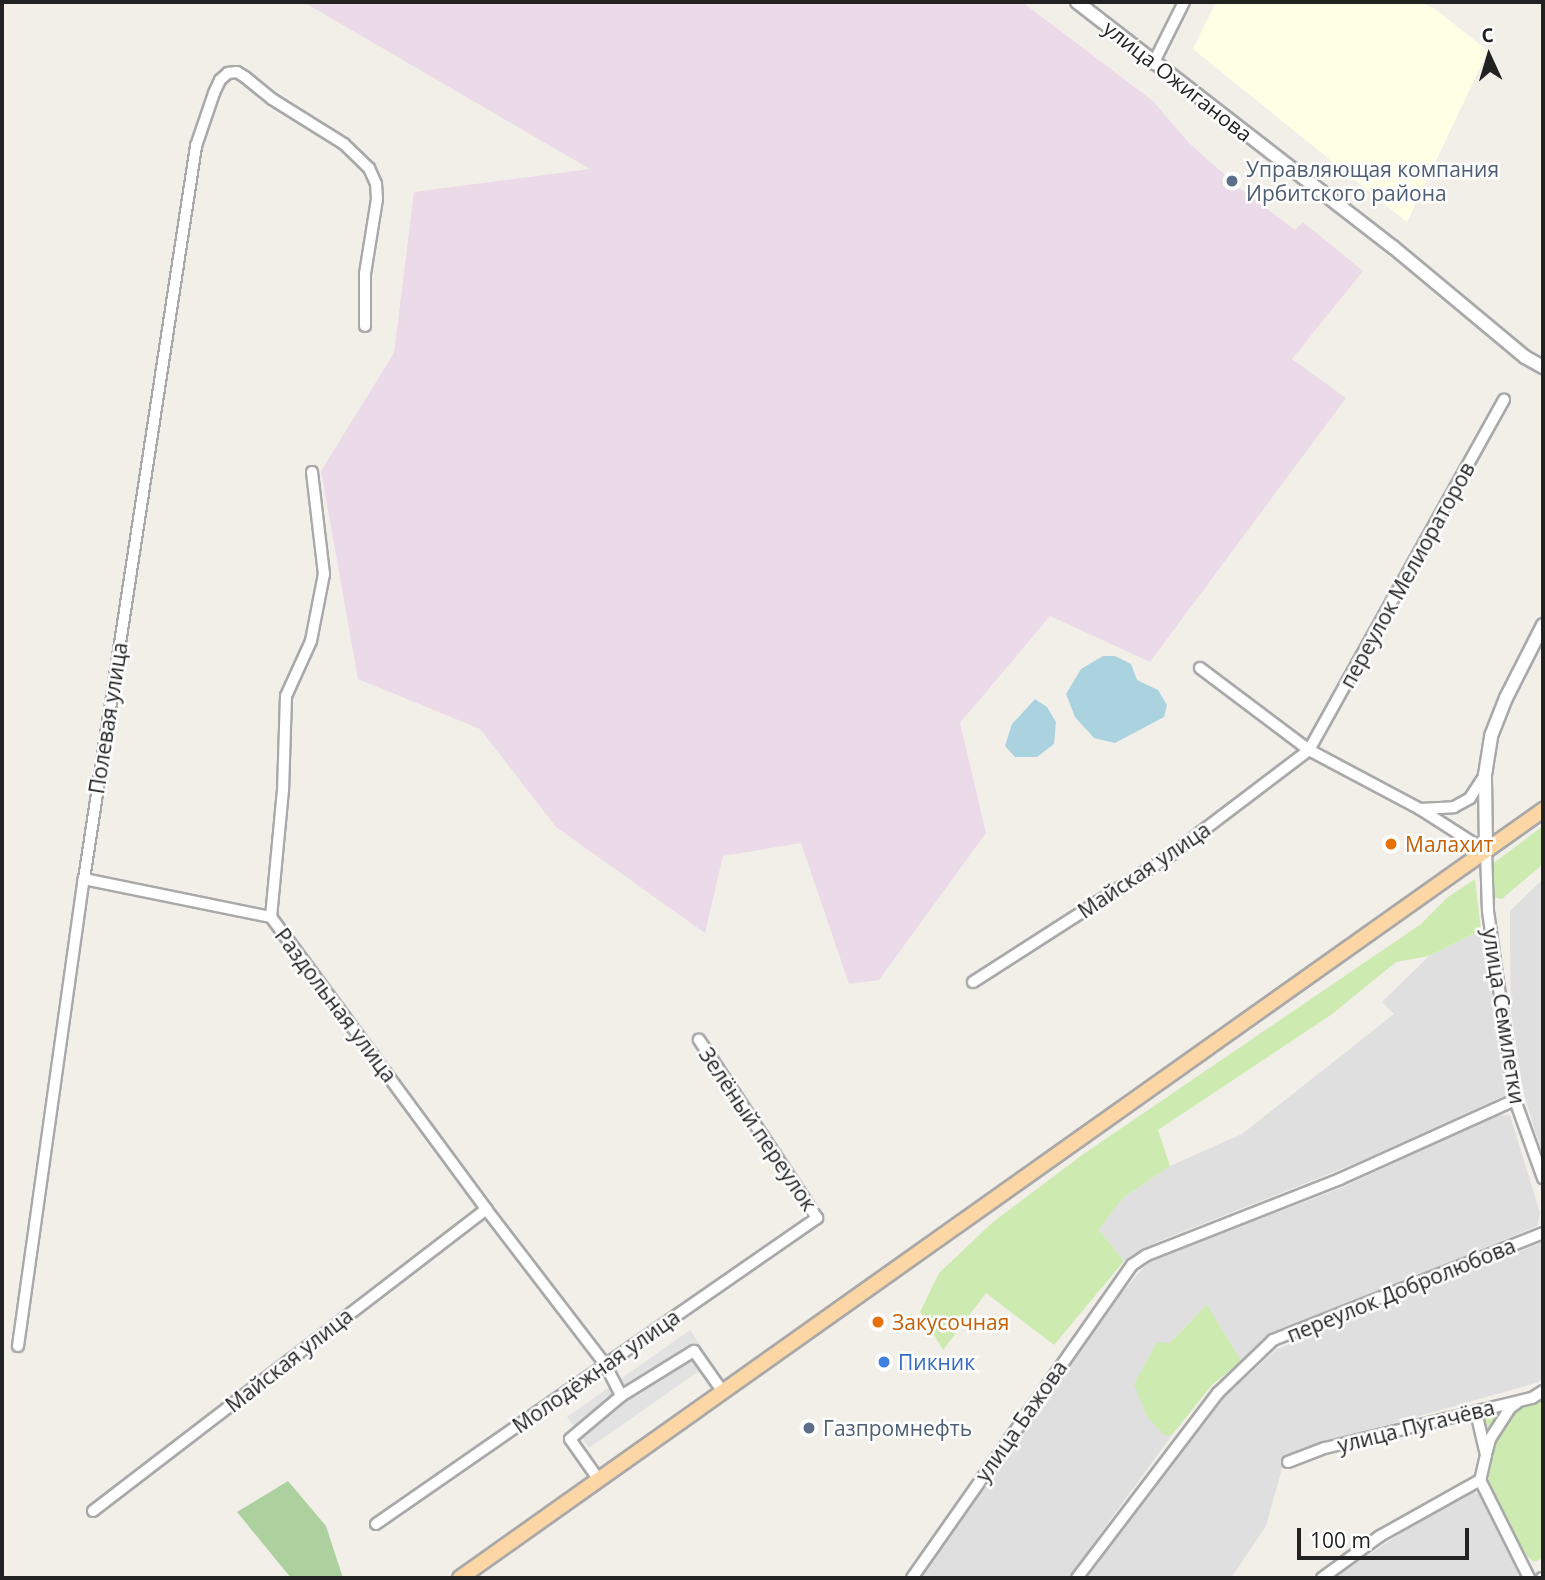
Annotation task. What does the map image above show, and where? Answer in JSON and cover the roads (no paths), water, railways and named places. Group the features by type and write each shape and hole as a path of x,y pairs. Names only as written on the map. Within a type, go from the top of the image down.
{"main road":[{"path":"460,1578 1543,810"}],"street":[{"name":"улица Ожиганова","path":"1077,2 1153,64 1393,247 1525,358 1543,367"},
{"path":"1153,64 1184,2"},
{"name":"Полевая улица","path":"18,1346 84,879 195,146 214,93 220,80 228,73 237,72 344,144 369,168 376,184 377,199 365,274 365,326"},
{"name":"переулок Мелиораторов","path":"1309,750 1504,400"},
{"name":"Раздольная улица","path":"312,472 324,575 311,641 286,696 283,790 271,917 444,1148 486,1209 605,1364 621,1396"},
{"path":"1486,851 1485,775 1491,736 1506,698 1543,625"},
{"path":"1200,668 1309,750 1420,809 1486,851"},
{"name":"Майская улица","path":"973,982 1172,854 1309,750"},
{"path":"1420,809 1454,807 1470,797 1485,775"},
{"name":"улица Семилетки","path":"1486,851 1488,911 1515,1100 1543,1178"},
{"path":"84,879 271,917"},
{"name":"Зелёный переулок","path":"699,1040 817,1218"},
{"name":"улица Бажова","path":"912,1578 1132,1265 1147,1255 1340,1179 1515,1100"},
{"name":"Майская улица","path":"93,1511 486,1209"},
{"name":"Молодёжная улица","path":"376,1524 817,1218"},
{"name":"переулок Добролюбова","path":"1077,1578 1218,1393 1273,1340 1543,1234"},
{"path":"599,1480 569,1438 621,1396 694,1351 723,1392"},
{"name":"улица Пугачёва","path":"1288,1462 1325,1448 1476,1412 1543,1391"},
{"path":"1521,1400 1511,1407 1490,1438 1480,1480 1529,1578"},
{"path":"1476,1412 1486,1455"},
{"path":"1322,1578 1380,1536 1480,1480"}],"water":[{"path":"1103,656 1115,656 1131,664 1137,680 1158,690 1167,705 1164,717 1115,743 1094,738 1075,717 1066,694 1081,669"},
{"path":"1035,699 1047,707 1056,722 1054,744 1037,757 1015,757 1005,746 1012,724"}],"place":[{"name":"Управляющая компания Ирбитского района","path":"1232,181"},
{"name":"Малахит","path":"1391,844"},
{"name":"Закусочная","path":"878,1322"},
{"name":"Пикник","path":"884,1362"},
{"name":"Газпромнефть","path":"809,1428"}]}
